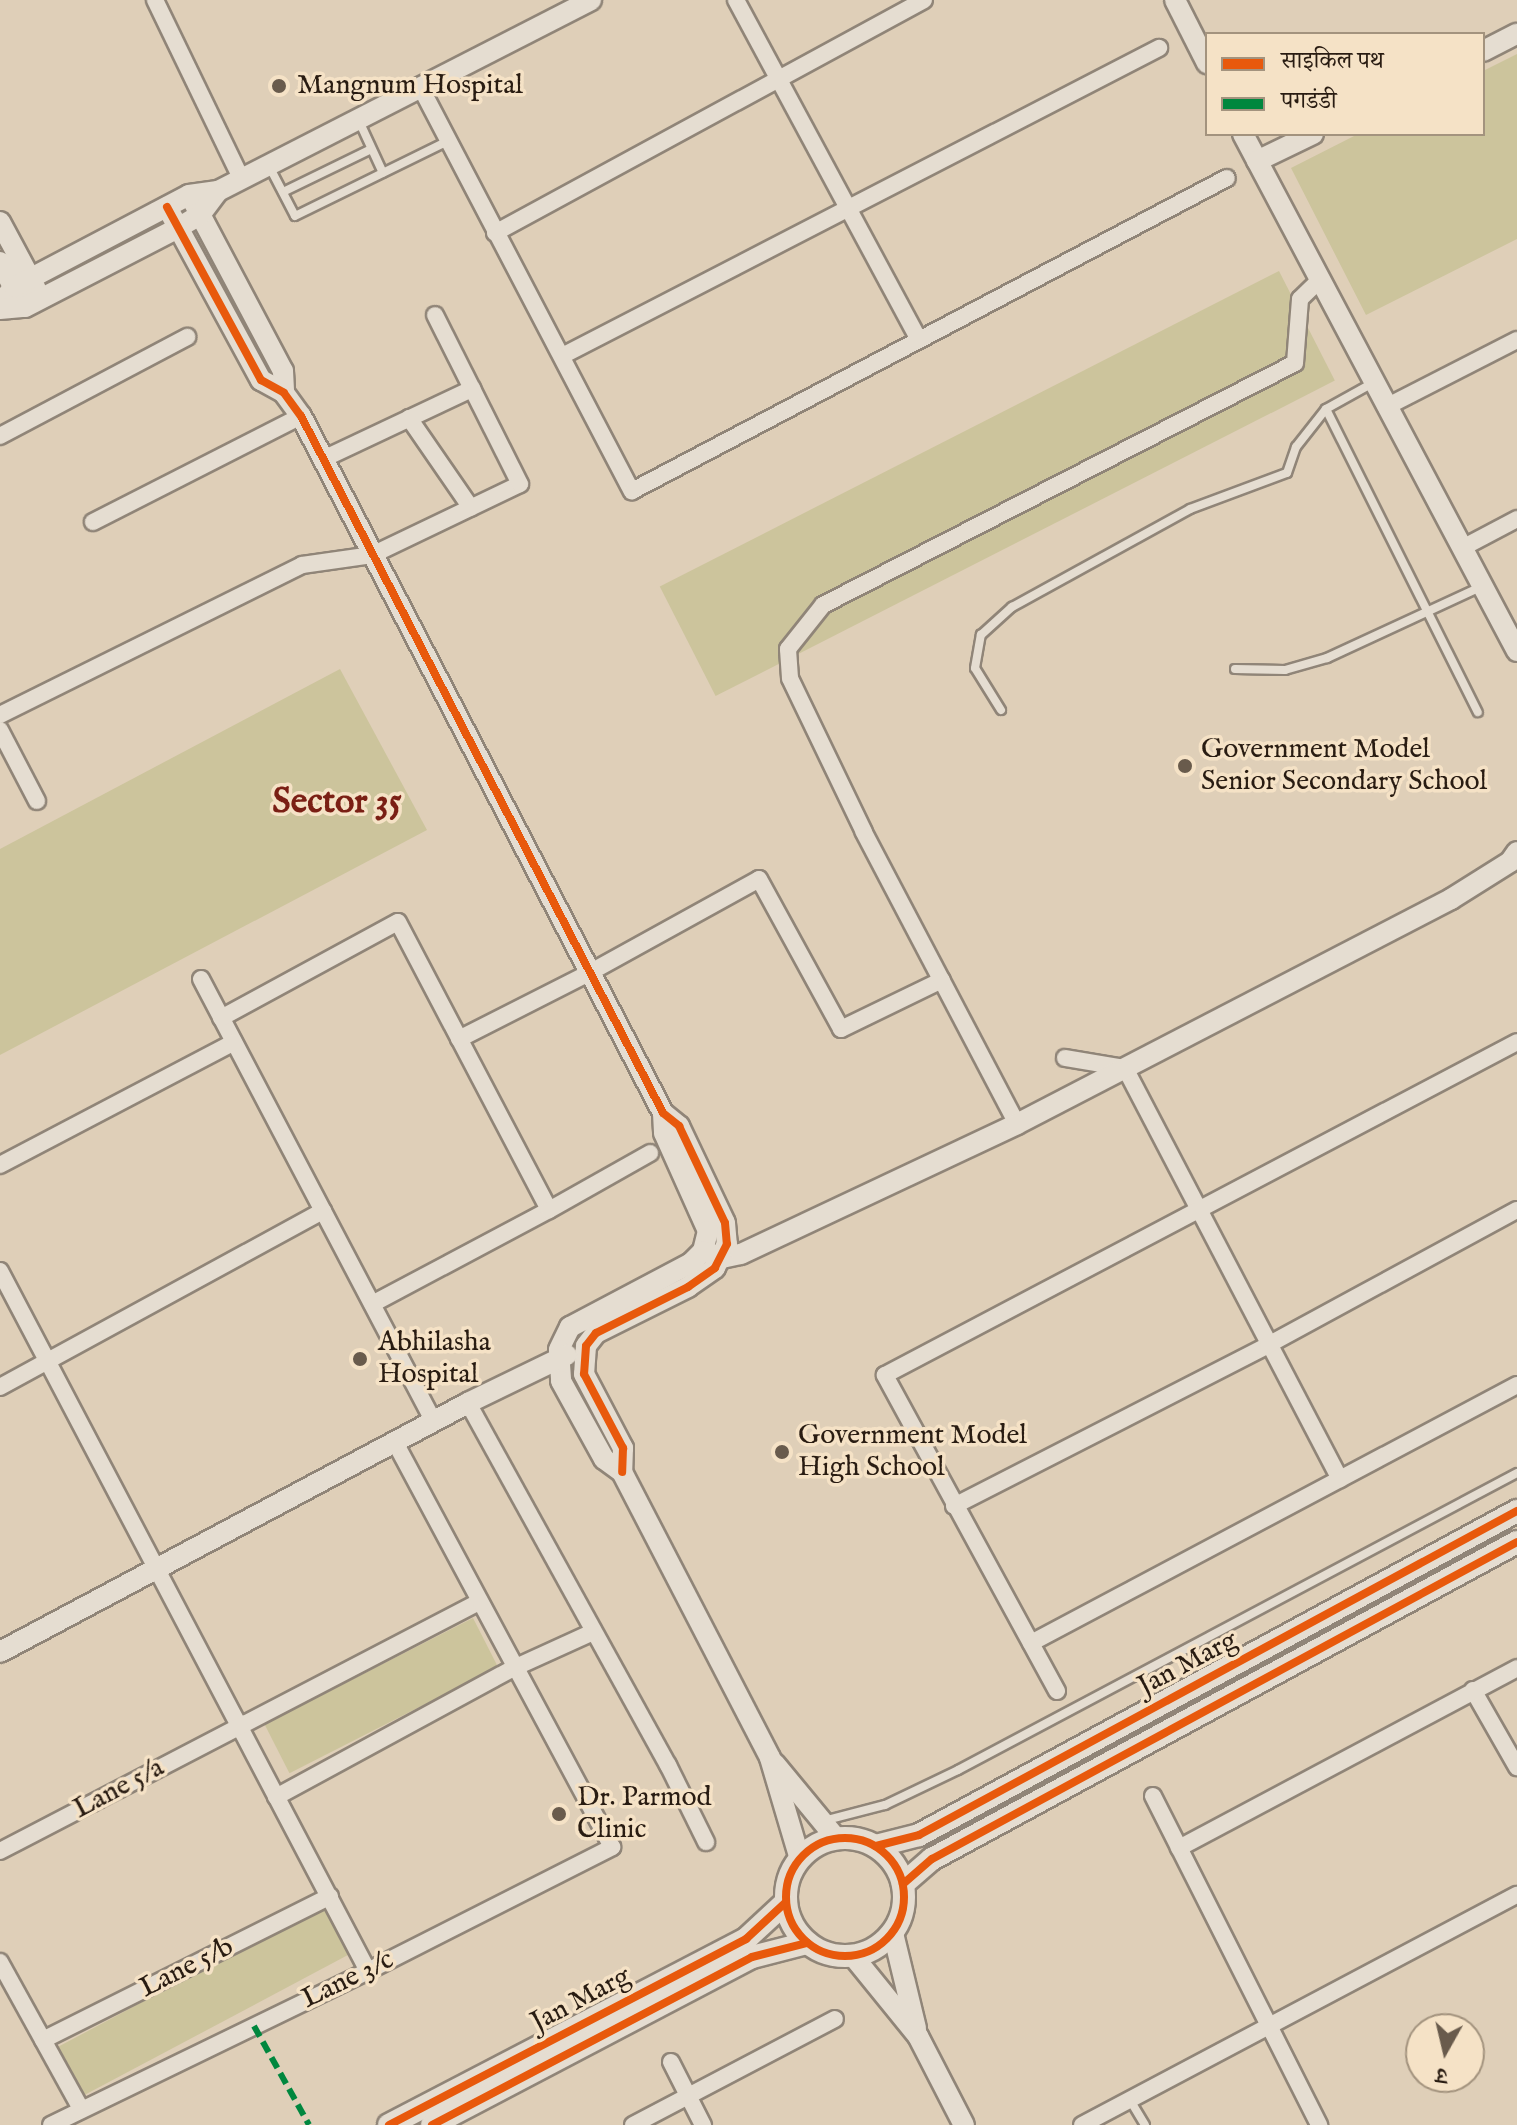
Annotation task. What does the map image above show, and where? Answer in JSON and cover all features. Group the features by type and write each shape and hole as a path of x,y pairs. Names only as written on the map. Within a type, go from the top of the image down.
{"main road":[{"name":"Jan Marg","path":"876,1846 919,1835 1517,1511"},
{"name":"Jan Marg","path":"903,1884 932,1859 1517,1542"},
{"path":"829,1830 876,1846 897,1867 903,1884 903,1912 893,1933 876,1948 853,1956 830,1955 807,1943 794,1927 786,1902 791,1871 829,1830"},
{"name":"Jan Marg","path":"389,2125 746,1939 786,1902"},
{"name":"Jan Marg","path":"432,2125 752,1957 807,1943"}],"street":[{"path":"155,0 241,178"},
{"path":"0,306 22,283 189,195 218,191 422,90 591,0"},
{"path":"736,0 919,340"},
{"path":"495,233 924,0"},
{"path":"1175,0 1205,59"},
{"path":"1485,50 1517,34"},
{"path":"562,356 1159,48"},
{"path":"422,90 632,491 1227,178"},
{"path":"1244,136 1517,651"},
{"path":"1257,161 1309,136"},
{"path":"0,306 33,303 178,228 200,215 218,191"},
{"path":"189,195 283,371 284,393"},
{"path":"0,1652 468,1403 586,1346 596,1333 706,1276 713,1255 727,1244 725,1223 679,1126 663,1113 301,416 284,393 261,380 167,207"},
{"path":"0,222 22,283 33,303"},
{"path":"0,262 22,283"},
{"path":"1017,1124 864,832 790,678 788,649 823,605 1295,363 1300,299 1320,280"},
{"path":"0,715 302,565 372,555 520,484 435,315"},
{"path":"0,436 187,337"},
{"path":"1386,407 1517,340"},
{"path":"323,459 472,389"},
{"path":"93,522 301,416"},
{"path":"409,418 471,508"},
{"path":"1464,547 1517,519"},
{"path":"0,730 37,801"},
{"path":"800,1859 770,1758 622,1472 604,1459 561,1381 559,1359 562,1341 570,1327 691,1263 713,1255 741,1254 1017,1124 1515,863"},
{"path":"459,1039 589,973 759,879 841,1029 942,980"},
{"path":"221,1018 398,922 549,1210"},
{"path":"201,979 434,1422"},
{"path":"0,1165 234,1042"},
{"path":"1057,1691 885,1375 1517,1042"},
{"path":"1065,1058 1125,1068"},
{"path":"1125,1068 1196,1210 1340,1479"},
{"path":"372,1304 650,1153"},
{"path":"954,1506 1268,1345 1517,1210"},
{"path":"0,1387 323,1211"},
{"path":"0,1271 368,1971"},
{"path":"586,1346 584,1374 623,1448 622,1472"},
{"path":"1031,1643 1517,1385"},
{"path":"468,1403 668,1765 706,1842"},
{"path":"395,1442 514,1668"},
{"name":"Lane 5/a","path":"0,1851 479,1602"},
{"path":"276,1797 514,1668 593,1632"},
{"name":"Lane 3/c","path":"51,2125 368,1971 612,1847 514,1668"},
{"path":"1179,1848 1517,1668"},
{"path":"1473,1690 1517,1767"},
{"path":"770,1758 829,1830"},
{"path":"1153,1796 1266,2026 1319,2125"},
{"path":"1082,2125 1517,1895"},
{"name":"Lane 5/b","path":"43,2040 330,1896"},
{"path":"893,1933 918,2036"},
{"path":"853,1956 918,2036 964,2125"},
{"path":"0,1962 81,2109"},
{"path":"633,2125 835,2019"},
{"path":"671,2062 703,2125"}],"lane":[{"path":"359,121 383,173"},
{"path":"268,165 295,216 448,141"},
{"path":"283,192 371,149"},
{"path":"1001,710 975,668 981,635 1012,607 1190,509 1287,473 1296,447 1326,409 1374,383"},
{"path":"1326,409 1478,712"},
{"path":"1235,669 1285,670 1327,658 1483,585"},
{"path":"829,1830 958,1770 1517,1473"},
{"path":"1130,2100 1145,2125"}],"shaded area":[{"path":"1517,54 1517,239 1366,315 1291,168 1354,136 1485,136 1485,70"},
{"path":"1279,271 1335,381 716,696 660,587"},
{"path":"340,669 427,830 0,1055 0,849"},
{"path":"473,1618 498,1667 289,1773 265,1724"},
{"path":"323,1906 349,1955 83,2096 57,2047"}],"marked path":[{"path":"254,2026 309,2125"}],"cycle path":[{"path":"167,207 261,380 284,393 301,416 663,1113 679,1126 725,1223 727,1244 715,1268 688,1287 596,1333 586,1346 584,1374 623,1448 622,1472"},
{"path":"876,1846 919,1835 1517,1511"},
{"path":"903,1884 932,1859 1517,1542"},
{"path":"845,1838 868,1843 887,1855 899,1874 904,1897 899,1920 887,1939 868,1951 845,1956 822,1951 803,1939 791,1920 786,1897 791,1874 803,1855 822,1843 845,1838"},
{"path":"389,2125 746,1939 786,1902"},
{"path":"432,2125 752,1957 807,1943"}],"place":[{"name":"Mangnum Hospital","path":"279,86"},
{"name":"Government Model Senior Secondary School","path":"1185,766"},
{"name":"Abhilasha Hospital","path":"360,1359"},
{"name":"Government Model High School","path":"782,1452"},
{"name":"Dr. Parmod Clinic","path":"559,1814"}],"district":[{"name":"Sector 35","path":"337,803"}]}
